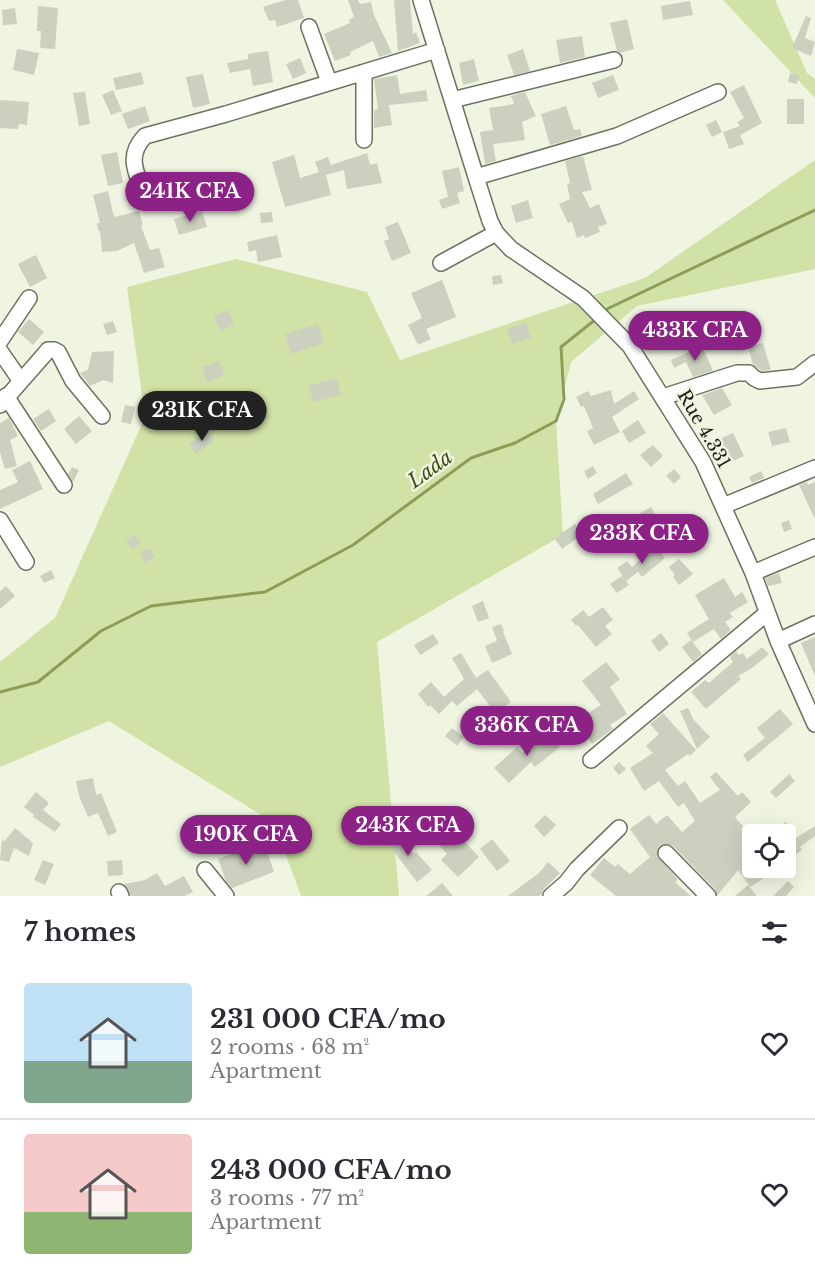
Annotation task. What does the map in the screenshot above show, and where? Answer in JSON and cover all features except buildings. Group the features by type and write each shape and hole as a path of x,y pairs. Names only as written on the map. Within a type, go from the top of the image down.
{"street":[{"name":"Rue 4.331","path":"421,0 490,221 496,233 511,249 582,298 630,346 703,462 753,573 778,641 811,701 815,724"},
{"path":"309,27 329,82"},
{"path":"144,194 133,162 137,144 145,136 437,50"},
{"path":"452,100 614,60"},
{"path":"364,72 364,140"},
{"path":"476,177 617,136 718,92"},
{"path":"441,262 496,233"},
{"path":"0,341 29,298"},
{"path":"64,485 3,400 48,350 54,350 58,352 73,381 102,416"},
{"path":"0,351 21,380"},
{"path":"663,397 737,373 749,373 760,381 797,376 815,363"},
{"path":"723,506 815,468"},
{"path":"0,520 26,562"},
{"path":"753,573 815,547"},
{"path":"591,760 767,613"},
{"path":"778,641 815,624"},
{"path":"551,896 566,884 577,869 619,828"},
{"path":"666,853 708,896"},
{"path":"205,870 226,896"}],"green space":[{"path":"723,0 775,0 807,73 815,79 815,98"},
{"path":"815,160 815,269 637,306 571,362 556,421 563,535 377,642 399,896 301,896 274,823 109,721 0,767 0,662 55,618 145,417 127,287 236,259 367,292 400,360 645,278"}],"waterway":[{"name":"Lada","path":"603,312 815,210"},
{"name":"Lada","path":"0,692 38,682 101,631 151,606 265,592 353,545 471,458 515,443 556,421 564,399 561,347 596,319"}]}
